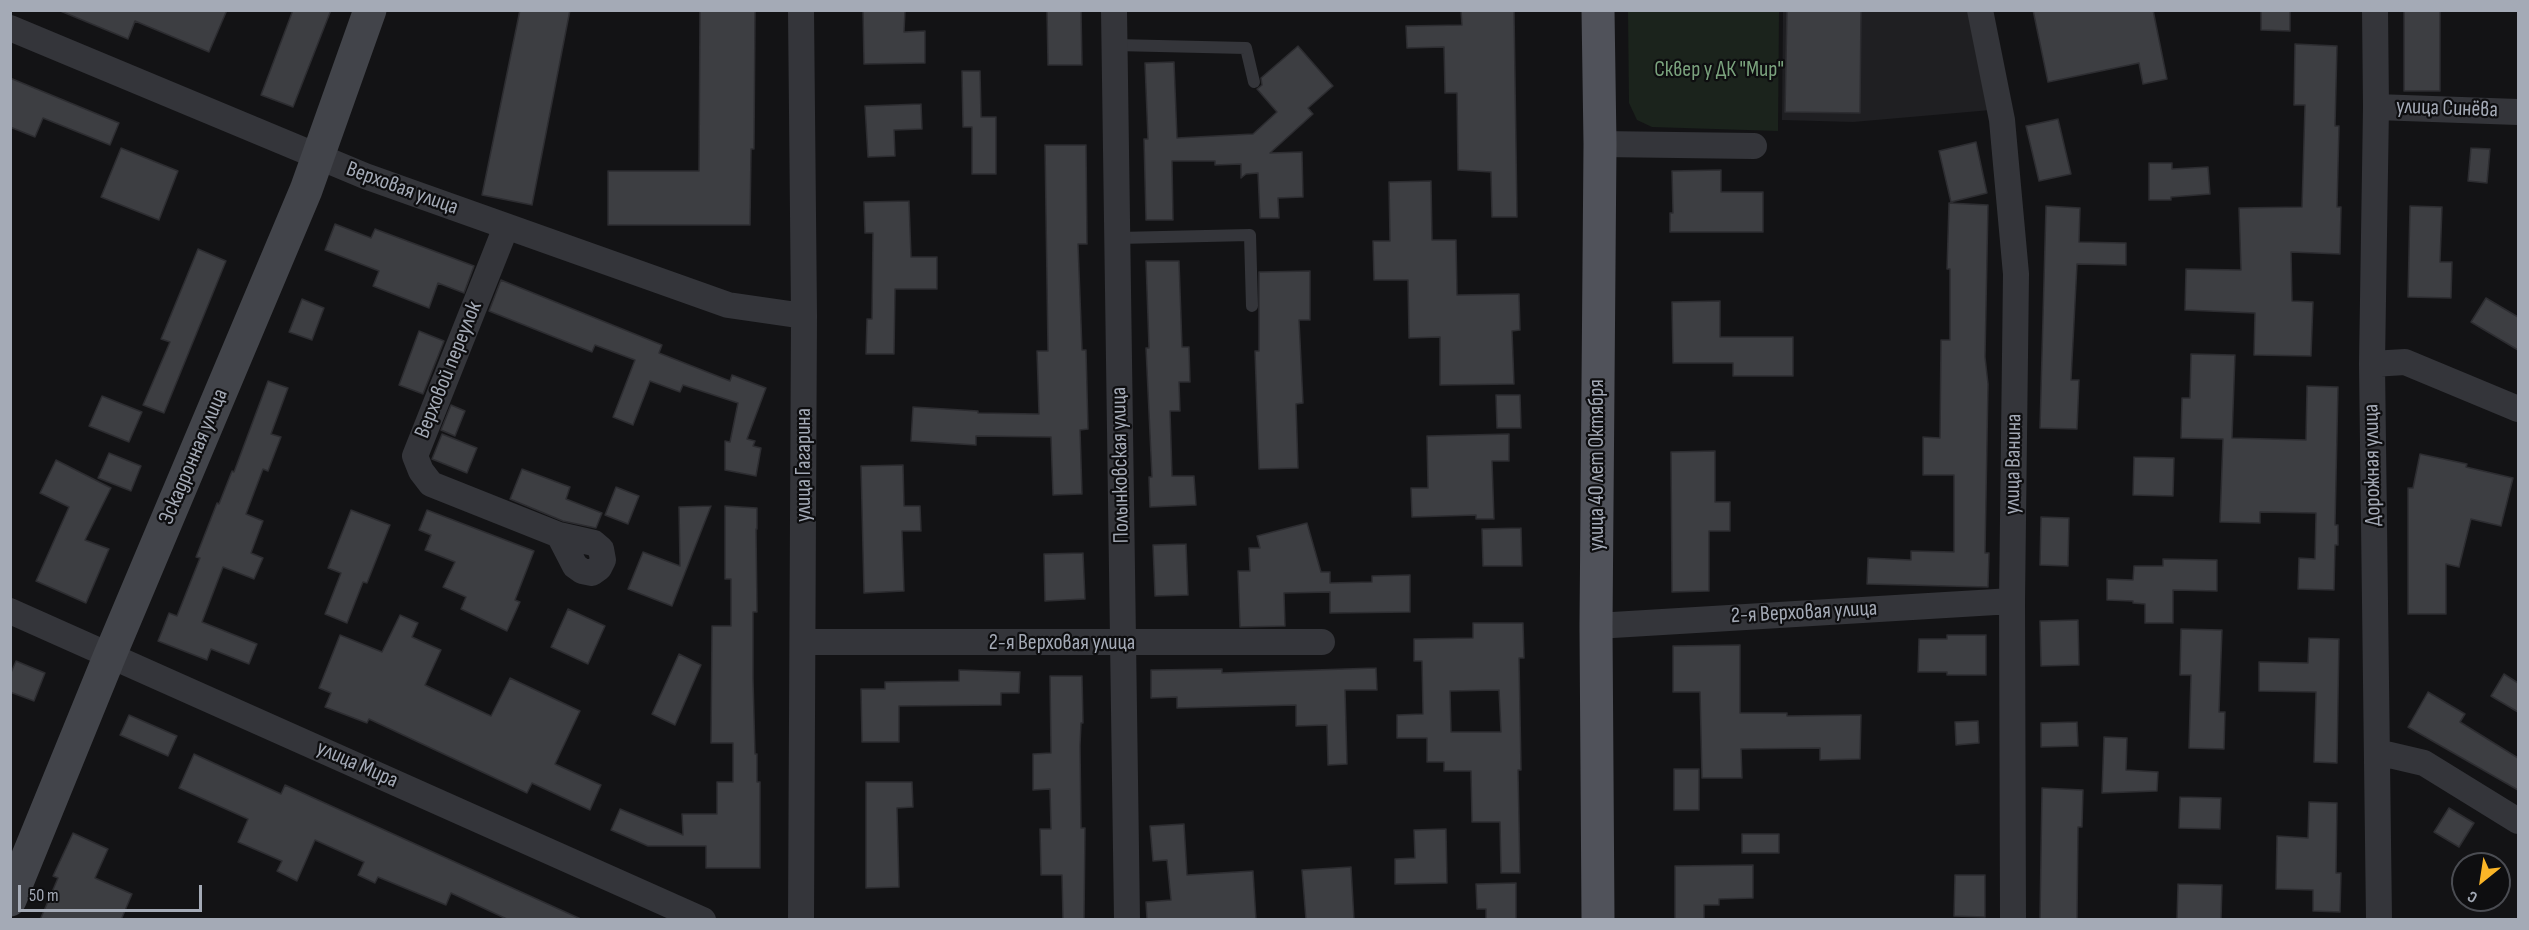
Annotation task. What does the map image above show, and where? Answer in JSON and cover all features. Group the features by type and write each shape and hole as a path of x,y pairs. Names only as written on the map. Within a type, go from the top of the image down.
{"main road":[{"name":"улица 40 лет Октября","path":"1598,10 1600,144 1596,626 1598,920"}],"street":[{"name":"Эскадронная улица","path":"10,900 110,655 319,158 370,10"},
{"name":"улица Гагарина","path":"801,10 804,316 801,920"},
{"name":"Полынковская улица","path":"1114,10 1127,920"},
{"name":"улица Ванина","path":"1980,10 2002,120 2016,274 2012,601 2013,920"},
{"name":"Дорожная улица","path":"2375,10 2376,107 2372,364 2379,920"},
{"name":"Верховая улица","path":"10,28 319,158 506,226 728,305 804,316"},
{"name":"улица Синёва","path":"2376,107 2518,112"},
{"path":"1600,144 1754,147"},
{"name":"Верховой переулок","path":"506,226 415,456 421,471 431,484 559,535"},
{"path":"2372,364 2405,362 2518,409"},
{"name":"2-я Верховая улица","path":"1596,626 2012,601"},
{"name":"улица Мира","path":"10,611 703,920"},
{"name":"2-я Верховая улица","path":"803,642 1322,642"},
{"path":"2377,752 2424,763 2518,821"}],"lane":[{"path":"1115,45 1246,48 1254,82"},
{"path":"1118,238 1250,235 1252,306"}],"shaded area":[{"path":"1783,11 1971,11 1991,110 1853,122 1782,120"}],"green space":[{"name":"Сквер у ДК \"Мир\"","path":"1628,11 1779,11 1778,131 1652,127 1637,120 1629,103"}],"building":[{"path":"58,10 227,10 209,52 135,21 128,39"},
{"path":"293,10 331,10 293,107 261,95"},
{"path":"520,10 570,10 532,205 482,195"},
{"path":"700,10 755,10 754,149 751,149 750,225 608,225 608,171 699,171"},
{"path":"863,10 905,10 904,32 925,31 925,63 864,64"},
{"path":"1047,10 1081,10 1082,65 1048,65"},
{"path":"1461,10 1514,10 1517,217 1492,217 1491,172 1458,170 1457,93 1445,93 1444,47 1407,48 1406,26 1462,25"},
{"path":"1787,10 1861,10 1860,113 1785,112"},
{"path":"2033,10 2153,10 2167,79 2143,84 2139,63 2048,82"},
{"path":"2261,10 2290,10 2290,31 2261,30"},
{"path":"2404,10 2440,10 2440,91 2404,91"},
{"path":"2295,44 2337,46 2335,126 2339,126 2337,207 2341,207 2340,254 2291,252 2292,301 2313,302 2311,356 2254,355 2255,313 2185,310 2186,269 2241,270 2239,208 2302,207 2305,105 2294,105"},
{"path":"1298,46 1333,86 1308,108 1313,114 1270,153 1302,152 1303,197 1278,198 1279,218 1260,218 1258,173 1246,174 1241,178 1241,164 1215,165 1215,161 1172,161 1173,220 1146,220 1144,139 1148,139 1145,63 1174,62 1177,138 1253,134 1277,112 1257,89 1262,85 1261,78"},
{"path":"962,71 980,71 981,117 996,117 996,174 972,174 972,127 963,127"},
{"path":"10,78 119,123 110,145 43,118 35,137 10,127"},
{"path":"921,104 922,129 894,130 895,156 868,157 865,106"},
{"path":"2058,119 2071,174 2039,181 2026,126"},
{"path":"1976,142 1987,193 1951,202 1939,151"},
{"path":"1045,145 1086,145 1087,244 1078,244 1082,350 1086,350 1088,429 1080,430 1082,494 1053,495 1051,437 976,436 976,445 911,441 913,407 978,411 978,413 1039,414 1037,351 1048,351"},
{"path":"121,148 178,171 159,220 101,197"},
{"path":"2471,148 2490,149 2487,183 2468,181"},
{"path":"2149,163 2172,163 2172,169 2208,167 2210,194 2171,197 2171,200 2149,200"},
{"path":"1721,170 1721,192 1763,192 1763,232 1670,232 1670,213 1673,213 1672,171"},
{"path":"1431,181 1432,240 1456,240 1457,295 1519,294 1520,330 1512,331 1514,384 1440,385 1440,337 1409,338 1408,280 1374,280 1373,241 1390,241 1389,182"},
{"path":"909,201 911,257 937,257 937,289 895,289 894,354 866,354 867,319 872,319 873,233 865,233 864,202"},
{"path":"1949,203 1988,205 1985,553 1989,553 1988,587 1867,584 1868,558 1911,560 1911,551 1954,552 1954,475 1923,475 1923,437 1940,438 1941,340 1950,340 1950,269 1947,269"},
{"path":"2046,206 2080,208 2079,242 2126,243 2126,265 2077,264 2071,380 2079,380 2077,429 2040,428"},
{"path":"2410,206 2442,207 2440,262 2452,262 2451,298 2408,297"},
{"path":"335,224 371,238 375,229 474,266 464,293 438,283 429,308 373,286 379,271 325,250"},
{"path":"198,249 226,261 164,413 143,405 170,342 161,339"},
{"path":"1146,261 1179,261 1182,347 1189,347 1190,382 1179,382 1180,411 1170,411 1172,476 1194,476 1196,505 1150,507 1149,477 1152,477 1146,348 1149,348"},
{"path":"1310,271 1310,320 1299,320 1303,403 1296,404 1298,468 1259,469 1255,351 1259,351 1259,272"},
{"path":"501,280 662,345 659,353 730,381 732,375 766,388 747,439 755,441 753,446 761,448 756,476 725,470 725,441 730,442 738,403 683,385 680,392 650,381 633,425 613,417 635,360 595,345 592,352 489,311"},
{"path":"2486,298 2518,317 2518,350 2471,322"},
{"path":"302,299 324,308 312,340 289,332"},
{"path":"1720,301 1720,337 1793,337 1793,376 1733,376 1733,363 1673,363 1672,302"},
{"path":"419,331 444,341 423,394 399,385"},
{"path":"2191,354 2235,355 2232,438 2306,440 2307,386 2338,387 2335,525 2338,525 2338,545 2335,545 2334,590 2298,589 2299,558 2315,559 2316,513 2260,512 2260,523 2220,522 2223,439 2181,438 2182,398 2190,398"},
{"path":"268,381 288,388 271,434 281,437 268,471 263,469 246,514 263,521 251,553 263,558 254,579 223,567 202,622 257,644 249,664 211,649 207,660 158,641 169,613 177,616 200,558 196,557 217,503 219,504 232,471 234,472"},
{"path":"1496,395 1520,395 1521,428 1497,428"},
{"path":"102,396 142,412 129,442 89,426"},
{"path":"451,405 465,411 455,436 441,430"},
{"path":"442,434 477,448 467,473 432,459"},
{"path":"1509,434 1509,461 1492,461 1494,519 1476,519 1476,515 1412,517 1411,488 1428,488 1427,436"},
{"path":"1715,451 1715,502 1730,502 1730,531 1709,531 1709,591 1672,592 1671,452"},
{"path":"109,453 141,466 131,491 98,478"},
{"path":"2420,454 2467,464 2466,467 2513,478 2501,526 2471,519 2459,567 2446,564 2446,614 2408,614 2408,488 2413,488"},
{"path":"2134,457 2174,458 2173,496 2133,495"},
{"path":"56,460 111,488 85,540 109,549 86,603 36,581 69,507 40,493"},
{"path":"903,465 904,506 920,506 921,531 902,531 904,591 864,593 861,466"},
{"path":"522,469 570,487 566,499 602,513 596,528 563,521 510,499"},
{"path":"616,487 639,496 628,524 605,515"},
{"path":"711,506 672,606 628,589 643,552 680,566 679,507"},
{"path":"725,506 757,508 757,612 753,612 753,679 755,754 757,754 757,782 760,782 760,868 706,868 706,846 648,846 611,830 620,809 683,835 682,814 717,814 717,782 733,782 733,743 711,743 712,626 731,626 731,579 725,579"},
{"path":"351,510 390,525 367,583 363,582 347,623 325,614 341,573 328,568"},
{"path":"427,510 534,551 515,600 520,602 507,631 461,609 466,597 443,587 455,562 425,550 431,535 419,530"},
{"path":"2041,517 2069,518 2068,566 2040,565"},
{"path":"1307,523 1321,572 1330,572 1330,583 1372,582 1372,576 1410,575 1410,612 1330,613 1330,592 1284,593 1285,626 1240,627 1238,571 1250,571 1249,548 1260,548 1257,536"},
{"path":"1521,528 1522,566 1483,566 1482,529"},
{"path":"1186,544 1188,595 1155,596 1153,545"},
{"path":"1083,553 1085,599 1045,601 1044,554"},
{"path":"2163,559 2217,560 2217,591 2173,590 2173,623 2145,623 2145,604 2107,600 2107,579 2133,580 2134,566 2163,566"},
{"path":"568,609 605,626 588,664 551,647"},
{"path":"400,615 418,623 412,637 441,650 425,685 491,716 510,678 580,711 555,764 601,785 590,810 532,783 527,793 369,719 367,723 325,707 331,693 319,688 340,635 382,652"},
{"path":"2078,620 2079,665 2041,666 2040,621"},
{"path":"1473,623 1523,623 1524,658 1519,658 1520,873 1501,873 1500,822 1472,822 1471,771 1444,771 1444,762 1427,762 1427,738 1397,738 1397,715 1423,714 1422,661 1414,661 1414,639 1473,638","holes":["1499,690 1501,732 1451,732 1450,691"]},
{"path":"2181,629 2222,630 2219,712 2225,712 2224,749 2189,748 2191,675 2180,675"},
{"path":"1947,635 1986,635 1986,675 1918,672 1919,639 1947,639"},
{"path":"2309,638 2339,639 2337,763 2314,762 2316,692 2259,691 2259,662 2308,663"},
{"path":"1740,645 1740,713 1787,713 1787,716 1861,715 1860,759 1820,760 1820,748 1741,749 1742,778 1702,778 1700,692 1673,692 1673,646"},
{"path":"679,654 701,665 675,725 652,714"},
{"path":"16,661 45,673 34,701 10,692 10,675"},
{"path":"1376,668 1377,690 1345,690 1347,764 1328,765 1327,725 1296,726 1296,705 1177,708 1177,697 1151,698 1151,670 1222,669 1222,673"},
{"path":"959,670 1020,672 1019,693 1001,693 1001,705 899,706 899,742 862,742 861,689 885,689 885,682 959,681"},
{"path":"2504,674 2518,683 2518,712 2491,696"},
{"path":"1050,676 1082,676 1083,723 1081,723 1080,746 1081,828 1085,828 1084,920 1063,920 1062,875 1041,875 1040,829 1051,829 1050,789 1033,790 1033,754 1051,753"},
{"path":"2428,692 2465,714 2460,722 2518,758 2518,790 2408,727"},
{"path":"129,715 177,736 168,756 120,735"},
{"path":"1978,721 1979,743 1956,745 1955,722"},
{"path":"2077,722 2078,746 2041,747 2041,723"},
{"path":"2104,737 2127,738 2126,770 2158,772 2157,791 2102,793"},
{"path":"194,754 281,794 285,785 583,920 509,920 451,893 446,905 378,877 375,883 358,875 364,862 315,840 297,881 277,871 282,861 238,842 248,819 179,788"},
{"path":"1674,769 1699,769 1699,810 1674,810"},
{"path":"866,782 912,782 913,807 897,808 899,887 866,888"},
{"path":"2042,788 2083,790 2082,827 2078,827 2077,920 2040,920"},
{"path":"2180,797 2221,798 2220,829 2179,828"},
{"path":"2309,802 2337,803 2336,873 2341,873 2340,912 2313,911 2313,890 2276,889 2277,836 2308,838"},
{"path":"2449,808 2474,823 2459,847 2434,832"},
{"path":"1184,824 1187,875 1253,871 1256,920 1147,920 1146,902 1171,900 1167,860 1153,861 1150,826"},
{"path":"1446,829 1447,883 1395,884 1395,859 1415,858 1414,830"},
{"path":"73,833 108,849 95,878 132,894 121,920 40,920 58,878 53,876"},
{"path":"1742,834 1779,834 1779,853 1742,853"},
{"path":"1753,865 1753,898 1719,899 1719,905 1704,905 1704,920 1675,920 1675,866"},
{"path":"1351,867 1354,920 1306,920 1302,870"},
{"path":"1955,875 1985,875 1985,917 1954,916"},
{"path":"1516,883 1516,920 1486,920 1486,909 1477,909 1476,884"},
{"path":"2178,884 2222,885 2221,920 2177,920"}]}
